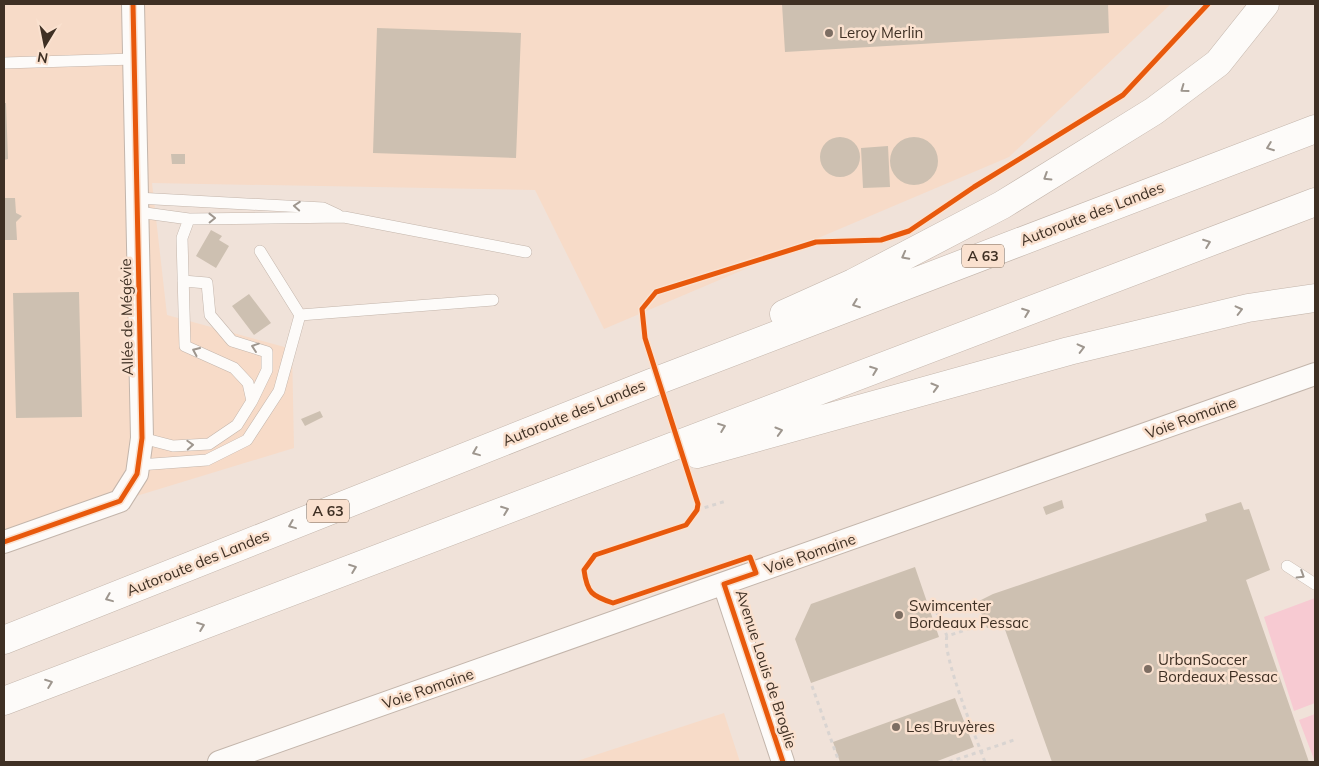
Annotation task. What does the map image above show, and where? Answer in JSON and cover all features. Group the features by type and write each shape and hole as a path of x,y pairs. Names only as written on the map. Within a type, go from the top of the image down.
{"highway":[{"path":"1218,64 1265,4"},
{"path":"651,383 690,354 853,283 1002,204 1154,111 1251,38 1284,4"},
{"name":"Autoroute des Landes","path":"4,640 651,383 1315,129"},
{"path":"4,701 1315,202"},
{"path":"530,501 1069,351 1248,308 1315,298"}],"street":[{"name":"Allée de Mégévie","path":"4,542 120,501 133,482 139,465 142,438 133,4"},
{"name":"Voie Romaine","path":"219,762 1315,374"},
{"name":"Avenue Louis de Broglie","path":"724,584 783,762"}],"lane":[{"path":"4,63 134,59"},
{"path":"137,205 323,208 344,218"},
{"path":"137,205 189,219 344,218 526,252"},
{"path":"189,219 182,238 186,346 234,368 248,383 252,401"},
{"path":"139,465 207,460 247,440 279,391 300,315 260,251"},
{"path":"142,438 173,446 209,444 237,425 252,401 267,370 267,352 232,340 210,315 207,283 183,281"},
{"path":"300,315 493,300"},
{"path":"1287,566 1315,584"}],"path":[{"path":"698,510 726,501"},
{"path":"936,611 946,636 944,642 985,762"},
{"path":"946,636 975,627"},
{"path":"812,686 839,762"},
{"path":"949,762 1014,740"}],"shaded area":[{"path":"4,4 1171,4 1009,157 604,329 535,190 152,183 167,315 292,349 294,448 120,501 4,542"},
{"path":"1315,598 1315,703 1294,711 1264,617"},
{"path":"724,713 740,762 574,762"},
{"path":"1315,714 1315,762 1299,720"}],"building":[{"path":"782,4 1108,4 1109,33 785,52"},
{"path":"377,28 521,33 516,158 373,153"},
{"path":"4,103 6,103 8,159 4,160"},
{"path":"844,137 851,140 857,146 860,157 859,165 851,174 844,177 836,177 829,174 821,165 820,153 823,146 832,138"},
{"path":"909,137 919,137 931,144 938,156 938,166 931,178 919,185 909,185 901,181 894,174 890,166 890,156 894,148 901,141"},
{"path":"888,146 890,187 863,188 861,148"},
{"path":"171,154 185,154 185,164 172,164"},
{"path":"4,198 15,198 16,213 22,216 16,222 17,240 4,240"},
{"path":"211,230 222,236 219,240 229,246 216,268 196,256"},
{"path":"79,292 82,417 16,418 13,293"},
{"path":"249,294 271,323 254,335 232,306"},
{"path":"320,411 323,417 305,426 301,419"},
{"path":"1062,500 1064,508 1046,515 1043,507"},
{"name":"UrbanSoccer Bordeaux Pessac","path":"1241,502 1244,510 1249,509 1270,570 1246,580 1309,762 1052,762 1003,624 987,628 977,602 993,594 1207,521 1205,514"},
{"path":"915,567 939,637 811,683 795,639 811,604"},
{"path":"955,698 974,747 935,762 840,762 833,742"}],"cycle path":[{"path":"4,542 120,501 137,474 142,438 133,4"},
{"path":"783,762 724,584 756,573 750,557 613,603 595,596 587,584 584,570 595,555 686,525 697,510 698,504 645,338 642,309 656,292 816,242 881,240 909,231 974,187 1123,95 1208,4"}],"place":[{"name":"Leroy Merlin","path":"829,33"},
{"name":"Swimcenter Bordeaux Pessac","path":"899,615"},
{"name":"UrbanSoccer Bordeaux Pessac","path":"1148,669"},
{"name":"Les Bruyères","path":"896,727"}]}
